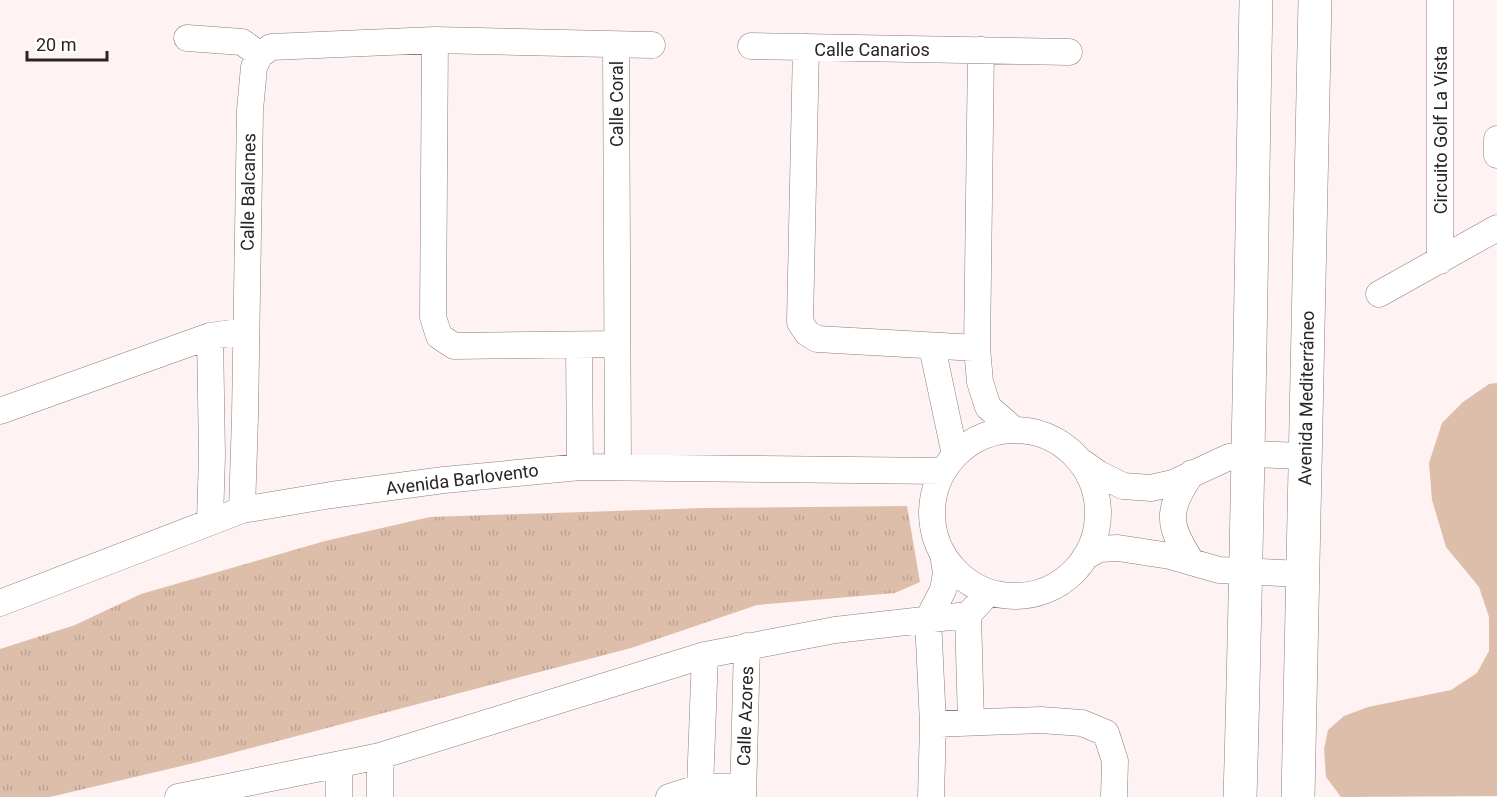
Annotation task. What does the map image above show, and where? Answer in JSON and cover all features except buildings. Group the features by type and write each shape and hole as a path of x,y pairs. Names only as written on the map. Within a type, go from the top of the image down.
{"street":[{"path":"1240,797 1256,0"},
{"name":"Avenida Mediterráneo","path":"1298,797 1315,0"},
{"name":"Circuito Golf La Vista","path":"1440,0 1440,261"},
{"path":"187,38 242,42 260,55"},
{"path":"435,40 433,317 440,336 454,346 617,344"},
{"name":"Calle Coral","path":"260,55 272,47 435,40 616,45 618,467"},
{"path":"616,45 652,45"},
{"path":"751,46 806,47"},
{"name":"Calle Canarios","path":"977,348 817,339 807,333 800,322 806,47 1069,52"},
{"path":"981,50 977,348 980,382 988,406 1012,428"},
{"name":"Calle Balcanes","path":"242,510 250,110 254,67 260,55"},
{"path":"1497,139 1497,154"},
{"path":"1379,294 1497,228"},
{"path":"0,411 210,336 246,331"},
{"path":"210,336 212,444 210,521"},
{"path":"579,346 580,467"},
{"path":"932,347 949,463"},
{"path":"931,797 933,724 928,619 943,590 946,573 943,554 935,535 932,513 934,493 949,463 980,437 1012,428 1039,432 1053,438 1099,474 1123,486 1151,488 1173,483 1229,457 1247,454 1305,456"},
{"path":"943,554 956,571 972,584 989,592 1007,596 1026,596 1060,583 1075,571 1085,557 1097,530 1098,506 1091,479 1082,462"},
{"name":"Avenida Barlovento","path":"0,603 242,510 444,480 580,467 949,463"},
{"path":"1192,473 1177,495 1173,514 1175,531 1181,546 1192,562"},
{"path":"1085,557 1099,549 1118,548 1170,556 1219,570 1304,574"},
{"path":"178,797 380,756 705,655 835,630 968,615 989,592"},
{"path":"968,615 972,722"},
{"name":"Calle Azores","path":"669,797 700,788 743,792 747,646"},
{"path":"700,788 705,655"},
{"path":"933,724 1041,720 1082,723 1106,733 1115,761 1114,797"},
{"path":"380,756 380,797"},
{"path":"339,765 339,797"}],"green space":[{"path":"1497,383 1497,796 1341,797 1326,777 1324,749 1328,730 1344,716 1368,707 1451,690 1477,673 1489,651 1489,617 1479,587 1446,547 1432,500 1429,463 1442,423 1463,402 1489,384"},
{"path":"907,506 920,582 895,593 757,605 631,648 194,763 50,797 0,797 0,649 75,625 141,594 325,541 430,517 704,508"}]}
